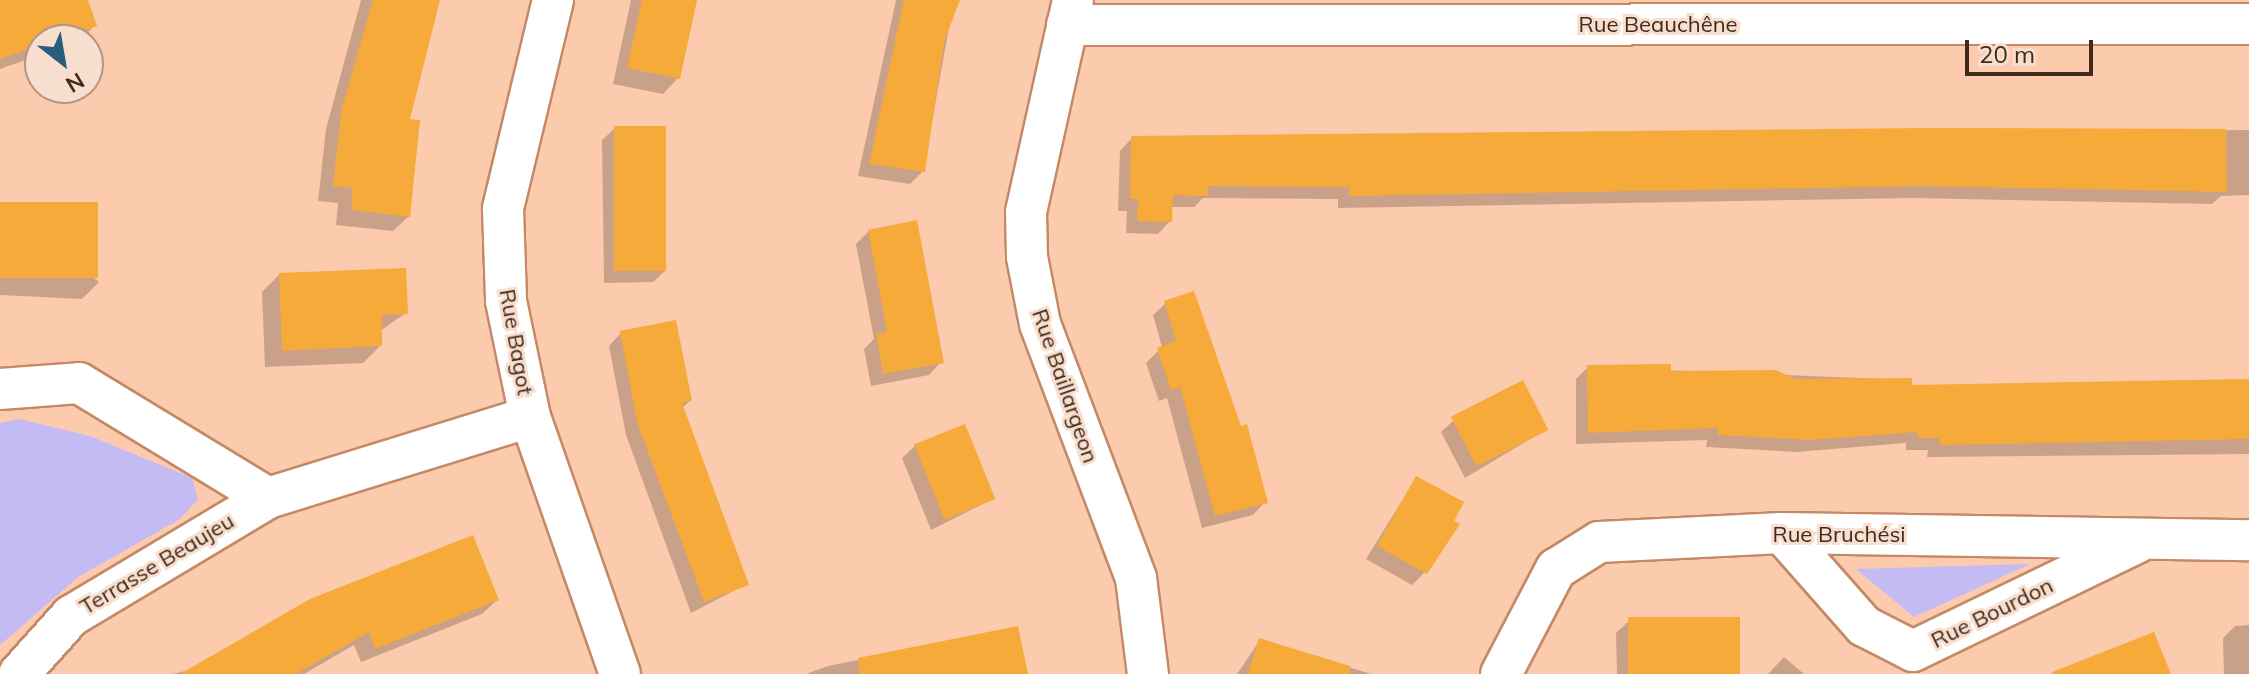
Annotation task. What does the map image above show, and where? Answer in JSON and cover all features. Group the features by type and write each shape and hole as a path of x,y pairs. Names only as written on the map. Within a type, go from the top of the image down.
{"street":[{"name":"Rue Bagot","path":"553,0 503,209 506,301 530,417 620,674"},
{"name":"Rue Beauchêne","path":"1070,12 2249,24"},
{"name":"Rue Baillargeon","path":"1070,12 1026,212 1027,257 1040,324 1136,578 1148,674"},
{"name":"Terrasse Beaujeu","path":"0,389 79,383 268,498"},
{"name":"Terrasse Beaujeu","path":"19,674 71,616 268,498 530,417"},
{"name":"Rue Bourdon","path":"1782,533 1864,626 1913,651 2145,539"},
{"name":"Rue Bruchési","path":"1501,674 1556,569 1599,542 1782,533 2249,540"}],"shaded area":[{"path":"19,419 90,436 192,478 198,499 180,519 78,577 0,645 0,423"},
{"path":"2030,564 1914,617 1856,569"}],"building":[{"path":"0,0 88,0 96,24 24,24 24,51 0,59"},
{"path":"373,0 440,0 410,119 420,120 410,217 351,210 353,188 333,186 341,112"},
{"path":"642,0 697,0 680,79 627,68"},
{"path":"904,0 960,0 944,42 925,172 869,164"},
{"path":"614,126 666,126 666,271 614,271"},
{"path":"1926,128 2226,129 2227,192 1926,186 1349,196 1349,187 1208,186 1208,196 1173,195 1172,222 1137,221 1138,199 1130,199 1131,136"},
{"path":"0,202 98,202 98,278 0,278"},
{"path":"917,220 944,363 883,374 876,334 887,332 868,230"},
{"path":"406,268 408,314 382,315 382,346 282,351 279,273"},
{"path":"1194,291 1241,426 1247,424 1268,503 1215,516 1180,387 1171,390 1157,348 1176,341 1164,301"},
{"path":"676,320 692,401 682,403 749,585 704,602 637,422 620,331"},
{"path":"1671,364 1671,371 1776,370 1796,379 1912,378 1912,385 2249,379 2249,439 1939,445 1940,438 1918,438 1917,432 1810,440 1718,435 1718,428 1588,433 1587,365"},
{"path":"1523,380 1548,430 1476,467 1451,417"},
{"path":"965,424 995,499 944,520 914,445"},
{"path":"1416,476 1464,502 1454,521 1460,524 1427,574 1377,546"},
{"path":"473,535 499,600 375,649 369,632 296,674 180,674 310,599"},
{"path":"1628,617 1740,617 1740,674 1628,674"},
{"path":"1018,626 1028,674 860,674 858,658"},
{"path":"2154,632 2171,674 2052,672"},
{"path":"1259,638 1350,666 1349,674 1248,674"}]}
